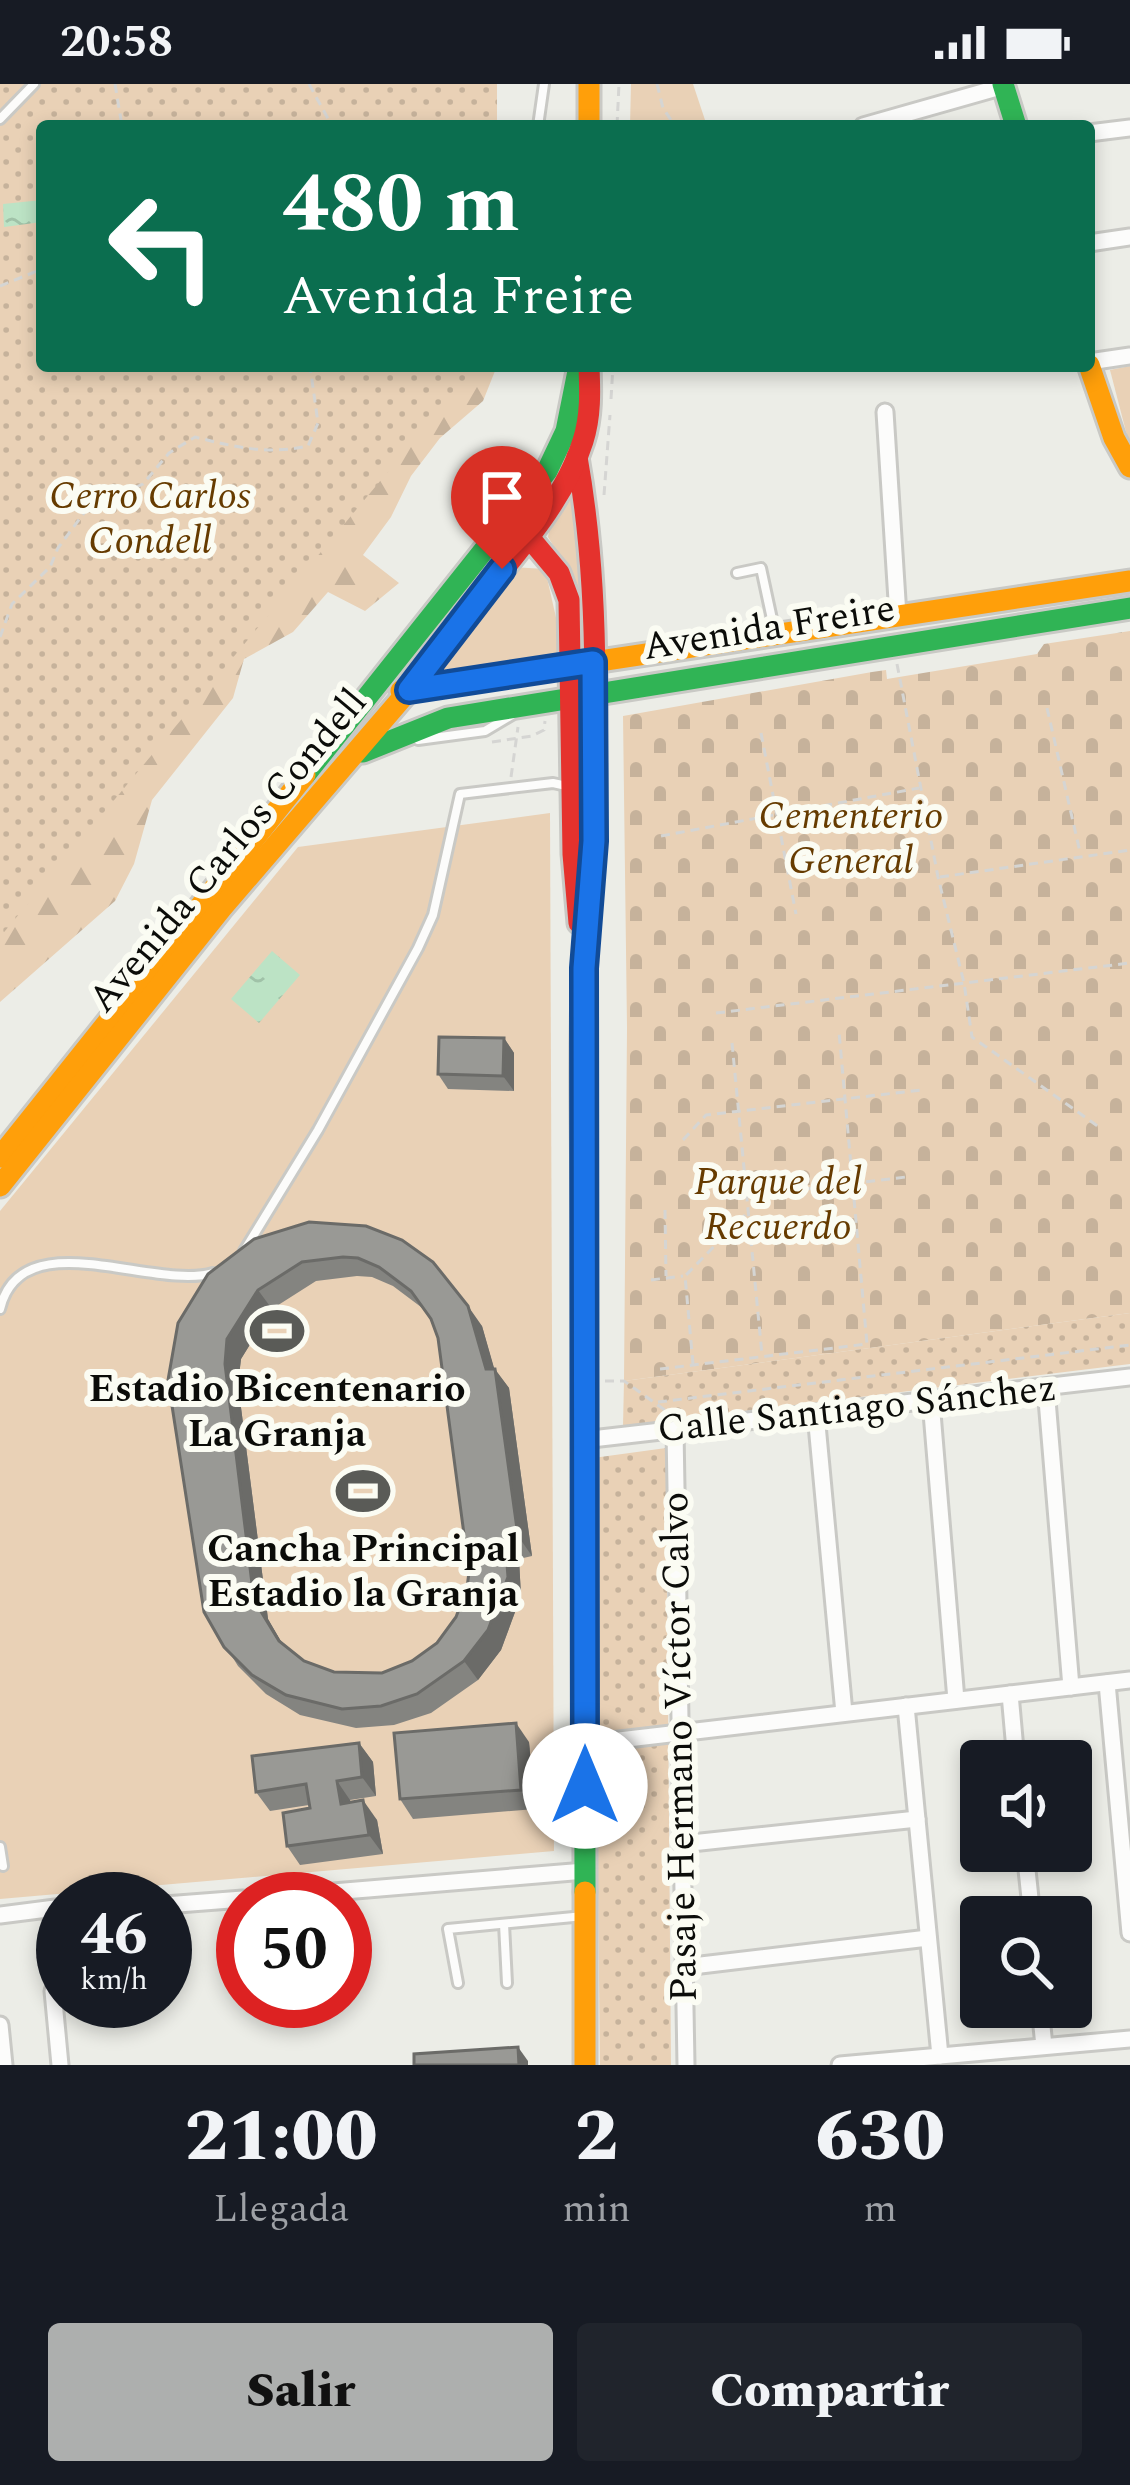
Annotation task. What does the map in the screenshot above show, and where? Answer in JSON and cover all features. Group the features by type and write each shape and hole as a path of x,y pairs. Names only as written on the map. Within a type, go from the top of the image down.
{"main road":[{"path":"589,120 590,84"},
{"path":"1004,85 1014,120"},
{"name":"Avenida Carlos Condell","path":"0,1157 547,471 561,443 578,372"},
{"name":"Avenida Carlos Condell","path":"0,1186 221,909 365,751 528,536 577,457 589,414 589,372"},
{"path":"1092,372 1129,467"},
{"path":"577,457 586,516 583,695 594,841 584,968 585,2065"},
{"path":"527,496 528,536 567,590 583,663"},
{"name":"Avenida Freire","path":"364,703 409,690 1130,581"},
{"name":"Avenida Freire","path":"365,751 430,723 525,704 1130,608"},
{"path":"583,695 572,788 584,968"}],"street":[{"path":"884,120 1004,85"},
{"path":"1095,132 1130,128"},
{"path":"1095,243 1130,238"},
{"path":"1095,362 1130,356"},
{"path":"885,412 898,616"},
{"name":"Calle Santiago Sánchez","path":"583,1440 1130,1378"},
{"path":"1046,1388 1071,1687"},
{"path":"931,1401 956,1700"},
{"path":"815,1414 844,1713"},
{"name":"Pasaje Hermano Víctor Calvo","path":"675,1430 686,2065"},
{"path":"585,1744 1130,1680"},
{"path":"1107,1683 1130,1933"},
{"path":"1010,1694 1014,1740"},
{"path":"906,1706 940,2056"},
{"path":"682,1844 917,1819"},
{"path":"372,1889 585,1871"},
{"path":"0,1915 36,1910"},
{"path":"684,1967 928,1938"},
{"path":"0,2025 4,2065"},
{"path":"56,2028 60,2065"},
{"path":"1042,2028 1044,2047"},
{"path":"840,2065 1130,2039"}],"lane":[{"path":"0,119 34,84"},
{"path":"539,120 544,84"},
{"path":"737,573 761,568 776,634"},
{"path":"238,1258 318,1130 418,948 433,915 460,794 553,783 572,788"},
{"path":"0,1309 18,1279 58,1261 191,1278 221,1270"},
{"path":"0,1847 3,1866"},
{"path":"458,1983 448,1929 585,1916"},
{"path":"504,1924 507,1983"}],"path":[{"path":"115,84 121,120"},
{"path":"309,84 329,120"},
{"path":"617,120 619,84"},
{"path":"657,84 671,120"},
{"path":"0,286 36,271"},
{"path":"0,637 12,604 50,567 87,509 143,484 169,453 195,437 252,451 279,453 308,446 318,423 311,372"},
{"path":"586,516 604,496 613,372"},
{"path":"893,644 972,1037 1099,1127"},
{"path":"492,742 544,730 548,700"},
{"path":"510,788 525,704"},
{"path":"1047,708 1081,855"},
{"path":"761,734 796,914"},
{"path":"661,836 922,787"},
{"path":"938,877 1130,850"},
{"path":"716,1013 1130,963"},
{"path":"660,1369 867,1344 839,1032"},
{"path":"732,1043 762,1357"},
{"path":"683,1140 706,1114 921,1090"},
{"path":"747,1196 906,1177"},
{"path":"665,1210 666,1276"},
{"path":"651,1280 685,1276 748,1212"},
{"path":"685,1276 693,1365"},
{"path":"658,1402 1130,1345"},
{"path":"584,1381 624,1382 658,1402 676,1420 675,1430"}],"green space":[{"name":"Cerro Carlos Condell","path":"0,84 497,84 497,120 36,120 36,372 471,372 0,937"},
{"path":"631,84 693,84 705,120 630,120"},
{"name":"Cerro Carlos Condell","path":"0,300 36,357 36,372 495,372 483,401 440,438 363,555 399,583 365,611 328,592 293,632 244,659 233,698 152,800 134,864 115,901 0,1002"},
{"path":"1130,366 1130,447 1110,370"},
{"path":"572,493 577,510 581,613 567,568 548,537"},
{"path":"512,567 545,569 562,644 557,655 434,673"},
{"name":"Cementerio General","path":"1130,631 1130,1313 624,1381 623,716 872,672 886,670 887,679 1037,654 1044,644"},
{"name":"Estadio Bicentenario La Granja","path":"550,813 554,1851 312,1872 216,1872 216,1880 192,1882 192,1872 36,1872 36,1896 0,1899 0,1211 298,847"},
{"path":"1130,1313 1130,1364 623,1426 624,1381"},
{"path":"666,1448 671,2065 600,2065 593,1458"}],"water":[{"path":"36,201 36,223 4,227 3,204"},
{"path":"272,951 300,975 259,1023 231,999"}],"building":[{"path":"439,1037 504,1038 503,1076 438,1074"},
{"path":"309,1222 366,1226 402,1240 433,1262 468,1306 486,1369 495,1369 518,1536 505,1539 508,1577 488,1630 464,1661 417,1694 381,1706 342,1709 286,1695 252,1675 224,1647 204,1612 168,1380 178,1323 208,1274 254,1239","holes":["358,1258 411,1291 438,1338 469,1572 456,1617 437,1643 412,1661 382,1673 334,1672 304,1661 279,1641 254,1600 225,1364 227,1339 258,1290 302,1262"]},
{"path":"516,1723 521,1790 400,1799 394,1733"},
{"path":"359,1743 362,1777 337,1781 341,1804 363,1800 369,1835 287,1846 283,1813 310,1808 306,1784 256,1792 252,1756"},
{"path":"518,2047 519,2065 414,2065 414,2054"}],"traffic: fast":[{"path":"1003,84 1014,120"},
{"path":"305,775 547,471 566,431 578,372"},
{"path":"363,752 448,718 1130,608"},
{"path":"584,1287 585,1892"}],"traffic: slow":[{"path":"589,84 589,120"},
{"path":"1091,372 1114,438 1130,467"},
{"path":"401,691 1130,581"},
{"path":"0,1186 221,909 409,690 469,612"},
{"path":"0,1157 305,775"},
{"path":"585,1892 585,2065"}],"traffic: jam":[{"path":"469,612 534,531 574,465 587,422 589,372"},
{"path":"577,457 595,648 582,1047 584,1287"},
{"path":"528,536 559,573 569,600 573,854 579,923"}],"place":[{"name":"Estadio Bicentenario La Granja","path":"277,1331"},
{"name":"Cancha Principal Estadio la Granja","path":"363,1491"}],"route":[{"path":"502,569 409,690 593,662 594,841 584,968 585,1786"}],"park label":[{"name":"Parque del Recuerdo","path":"778,1204"}]}
